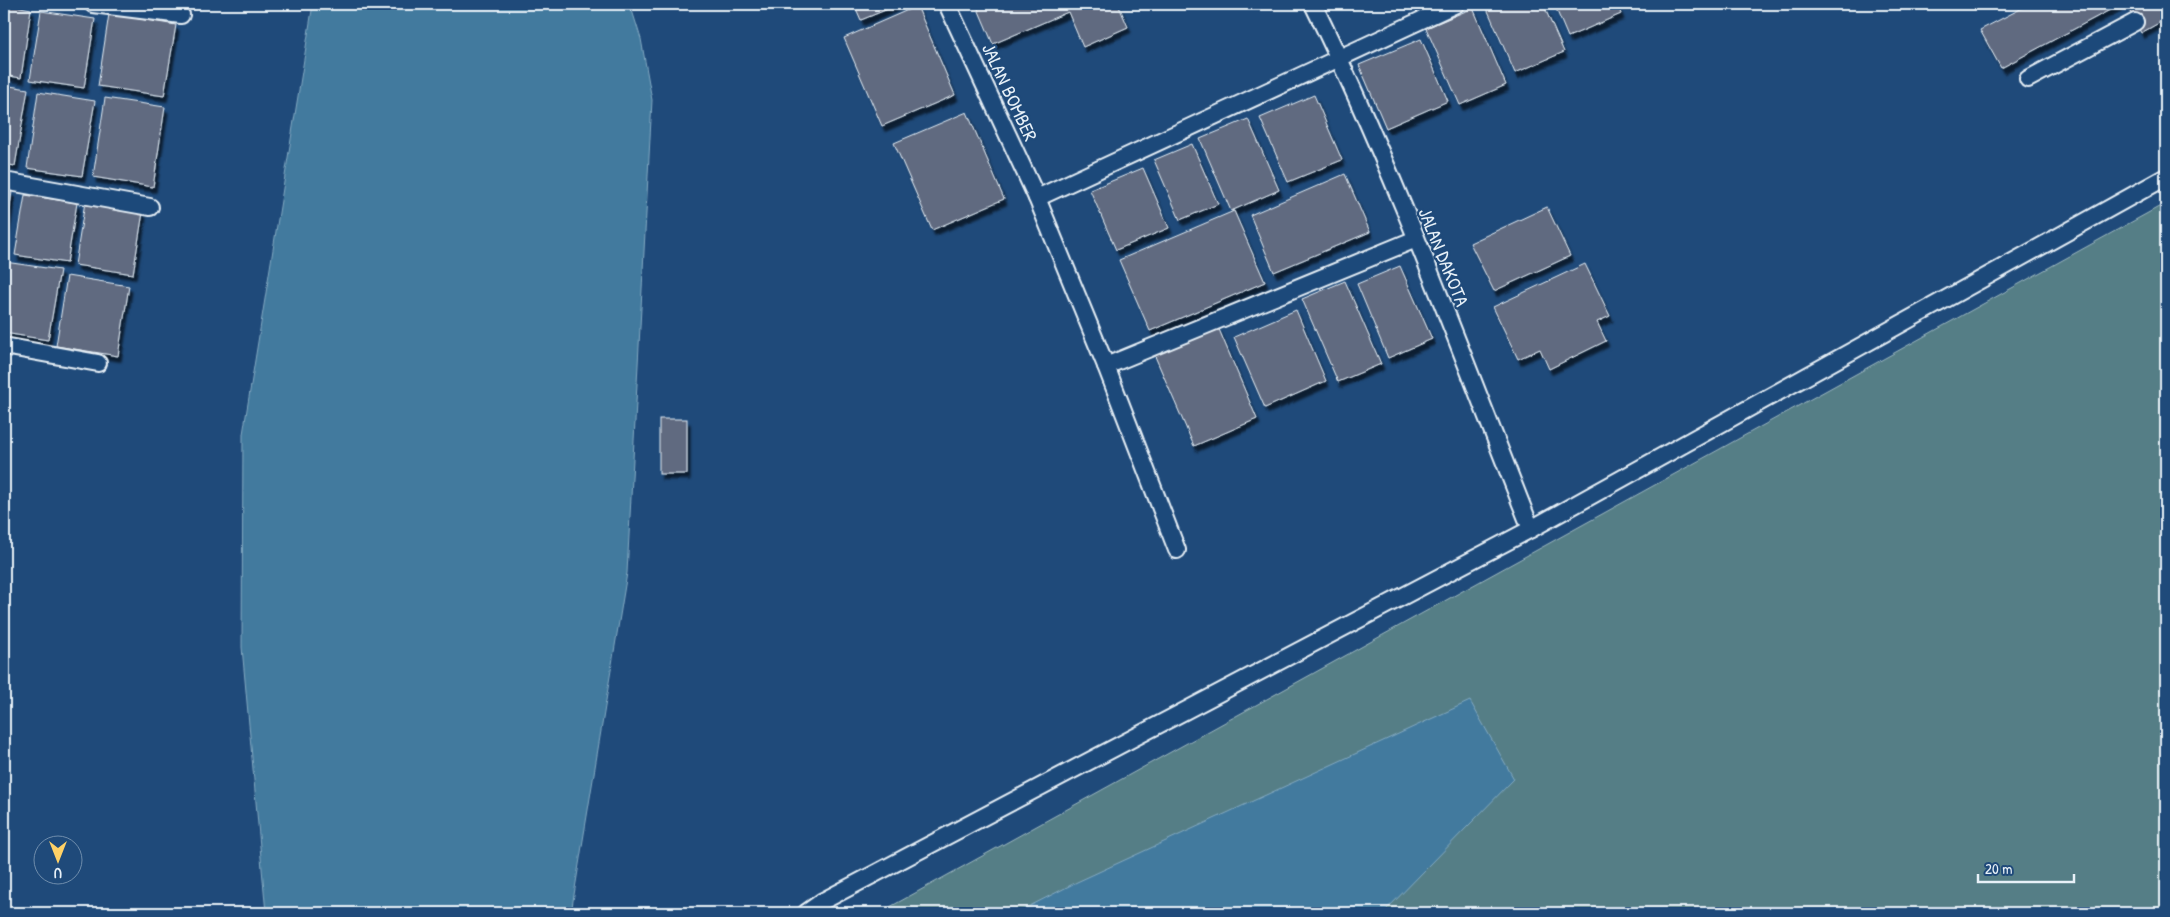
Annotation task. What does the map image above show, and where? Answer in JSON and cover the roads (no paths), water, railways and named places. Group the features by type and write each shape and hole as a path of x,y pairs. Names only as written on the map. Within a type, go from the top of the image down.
{"lane":[{"path":"93,4 181,16"},
{"name":"JALAN BOMBER","path":"947,4 1037,198 1106,366 1177,550"},
{"name":"JALAN DAKOTA","path":"1313,4 1340,58 1416,239 1531,529"},
{"path":"1037,198 1456,4"},
{"path":"2028,79 2135,22"},
{"path":"806,913 823,901 1531,529 2166,177"},
{"path":"4,181 150,207"},
{"path":"1106,366 1416,239"},
{"path":"4,346 98,363"}],"water":[{"path":"313,4 630,4 641,39 652,100 627,573 571,913 266,913 242,647 243,434"},
{"path":"2166,318 2166,360 2162,354 2161,322"},
{"path":"1470,701 1514,779 1383,913 1016,913 1077,882"}]}
